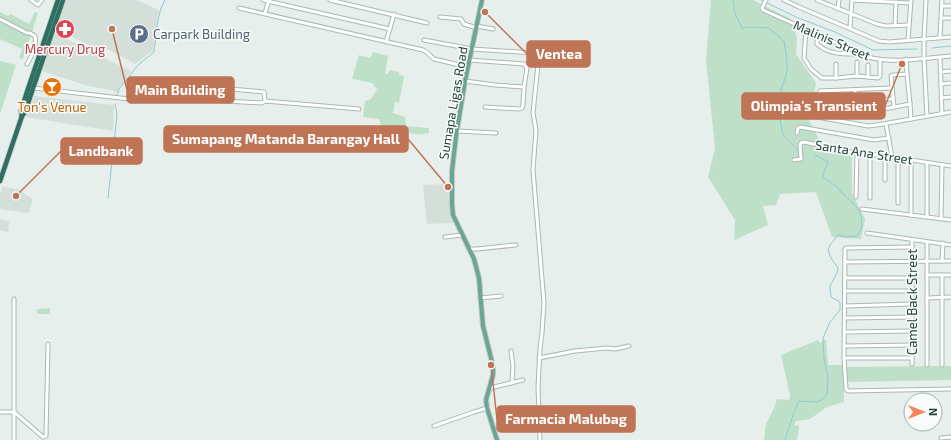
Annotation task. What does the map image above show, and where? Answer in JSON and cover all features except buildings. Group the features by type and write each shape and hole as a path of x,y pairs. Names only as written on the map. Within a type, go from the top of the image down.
{"highway":[{"path":"0,181 33,88 55,15 58,0"},
{"path":"22,116 21,112 23,105 55,15 63,0"}],"main road":[{"name":"Sumapa Ligas Road","path":"482,0 469,60 457,131 452,171 452,204 453,215 469,249 479,278 484,334 494,366 486,400 497,440"}],"street":[{"path":"31,0 38,5 42,0"},
{"path":"263,0 390,29"},
{"path":"330,0 427,23"},
{"path":"784,0 880,41 889,42 951,36"},
{"path":"817,0 877,24 886,26 909,25"},
{"path":"838,9 839,0"},
{"path":"850,28 852,0 896,2 911,1 908,40"},
{"path":"926,0 924,58 927,116"},
{"path":"940,37 942,0"},
{"path":"265,13 269,1"},
{"name":"Malinis Street","path":"765,1 763,10 868,57 880,60 951,56"},
{"path":"895,25 896,2"},
{"path":"942,6 951,6"},
{"path":"238,8 424,50 427,51 431,57 468,67"},
{"path":"386,42 394,14"},
{"path":"440,17 461,19 464,24 492,30"},
{"path":"941,18 951,18"},
{"path":"0,19 35,36 36,40 34,51 27,64"},
{"path":"806,29 805,60 811,69 822,78 857,76 878,78 880,60"},
{"path":"817,34 817,44 826,51 839,54 860,54"},
{"path":"424,40 472,49 537,53 539,55 533,113 536,130 533,170 544,303 538,387 540,440"},
{"path":"940,57 942,114"},
{"path":"906,59 911,119"},
{"path":"469,60 524,64 527,68 522,108 485,107"},
{"path":"857,62 857,76"},
{"path":"836,64 836,78"},
{"path":"868,65 868,77"},
{"path":"940,72 951,71"},
{"path":"894,107 892,75 907,74"},
{"path":"465,81 524,87"},
{"path":"941,84 951,83"},
{"path":"137,96 139,85 228,94"},
{"path":"33,88 114,98 131,99 137,96 262,103 265,101 359,109"},
{"path":"892,88 820,91 816,113 817,117 868,126 951,112"},
{"path":"228,101 228,94 231,89 264,92 265,101"},
{"path":"855,90 856,109"},
{"path":"941,98 951,97"},
{"path":"855,101 893,99"},
{"path":"818,103 871,112 910,104"},
{"path":"886,124 892,157"},
{"path":"797,133 798,128 800,127 874,140 889,138"},
{"path":"457,131 496,133"},
{"name":"Santa Ana Street","path":"794,160 801,159 800,145 802,142 857,153 951,166"},
{"path":"856,197 857,153"},
{"path":"870,154 870,198"},
{"path":"885,156 885,180"},
{"path":"898,158 898,204"},
{"path":"911,160 912,215"},
{"path":"927,217 928,163"},
{"path":"941,219 942,165"},
{"path":"862,209 951,220"},
{"path":"867,233 951,244"},
{"path":"445,237 462,236"},
{"name":"Camel Back Street","path":"912,240 912,364"},
{"path":"927,242 928,365"},
{"path":"942,243 942,261"},
{"path":"469,249 516,245"},
{"path":"912,247 846,248 845,250 844,358 846,389 848,391 951,389"},
{"path":"845,262 951,261"},
{"path":"927,275 951,275"},
{"path":"942,275 942,365"},
{"path":"845,278 911,278"},
{"path":"845,291 911,291"},
{"path":"480,298 501,296"},
{"path":"927,298 951,297"},
{"path":"14,299 14,440"},
{"path":"845,306 911,304"},
{"path":"845,318 912,317"},
{"path":"845,332 912,331"},
{"path":"0,412 14,412 43,437 46,436 48,344"},
{"path":"845,346 912,345"},
{"path":"539,358 575,351 610,348 615,349 629,346"},
{"path":"511,351 513,366 512,383"},
{"path":"844,358 912,358"},
{"path":"489,388 523,380"},
{"path":"434,426 487,408"},
{"path":"941,438 951,437"}],"shaded area":[{"path":"66,0 136,0 159,10 153,51 135,64 100,45 97,50 56,28"},
{"path":"54,33 131,71 116,93 112,90 88,86 42,71"},
{"path":"34,96 114,105 113,131 26,117"},
{"path":"446,184 445,192 451,192 453,223 427,224 423,185"},
{"path":"3,186 19,190 33,199 29,213 0,209 0,195"},
{"path":"0,219 9,221 8,232 0,230"}],"green space":[{"path":"711,0 753,0 791,19 797,38 796,54 816,83 809,121 827,153 852,156 852,193 865,219 861,239 832,237 816,192 780,194 776,205 763,206 768,225 734,240 735,220 708,177 715,148 706,60"},
{"path":"0,12 8,16 10,14 29,24 35,12 38,13 32,32 28,32 0,19"},
{"path":"0,21 31,35 23,59 19,58 22,49 0,39"},
{"path":"373,52 388,56 385,74 388,74 390,70 399,72 399,75 404,76 399,103 395,102 393,113 405,117 406,126 429,128 429,133 415,134 403,128 382,129 379,119 363,117 365,101 371,99 377,89 372,83 352,79 359,55 370,58"},
{"path":"0,61 16,65 0,114"},
{"path":"50,308 50,314 37,314 37,309"},
{"path":"826,339 828,365 843,365 844,402 827,407 810,419 796,421 794,425 799,426 797,440 764,440 766,424 777,399 789,400 790,395 781,355 818,340 820,343"},
{"path":"951,366 951,380 847,382 846,367"}],"waterway":[{"path":"117,96 119,89 138,65 154,52 160,11 165,0"},
{"path":"733,0 735,14 742,28 769,28 784,41 787,72 777,103 783,135 798,150"},
{"path":"761,0 796,17 835,32 873,50 917,49"},
{"path":"932,48 951,46"},
{"path":"108,198 117,115 115,104"},
{"path":"785,440 799,401 817,402 823,399 827,394 828,378 824,359 823,338 830,322 840,310 840,302 831,297 830,286 838,268 831,258 828,250 838,235 846,237 857,236 862,227 861,216 857,207 836,186 822,177 828,162 815,155"}],"place":[{"name":"Ventea","path":"485,12"},
{"name":"Mercury Drug","path":"65,29"},
{"name":"Main Building","path":"112,29"},
{"name":"Carpark Building","path":"139,34"},
{"name":"Olimpia's Transient","path":"902,64"},
{"name":"Ton's Venue","path":"52,87"},
{"name":"Sumapang Matanda Barangay Hall","path":"448,187"},
{"name":"Landbank","path":"16,196"},
{"name":"Farmacia Malubag","path":"491,365"}]}
